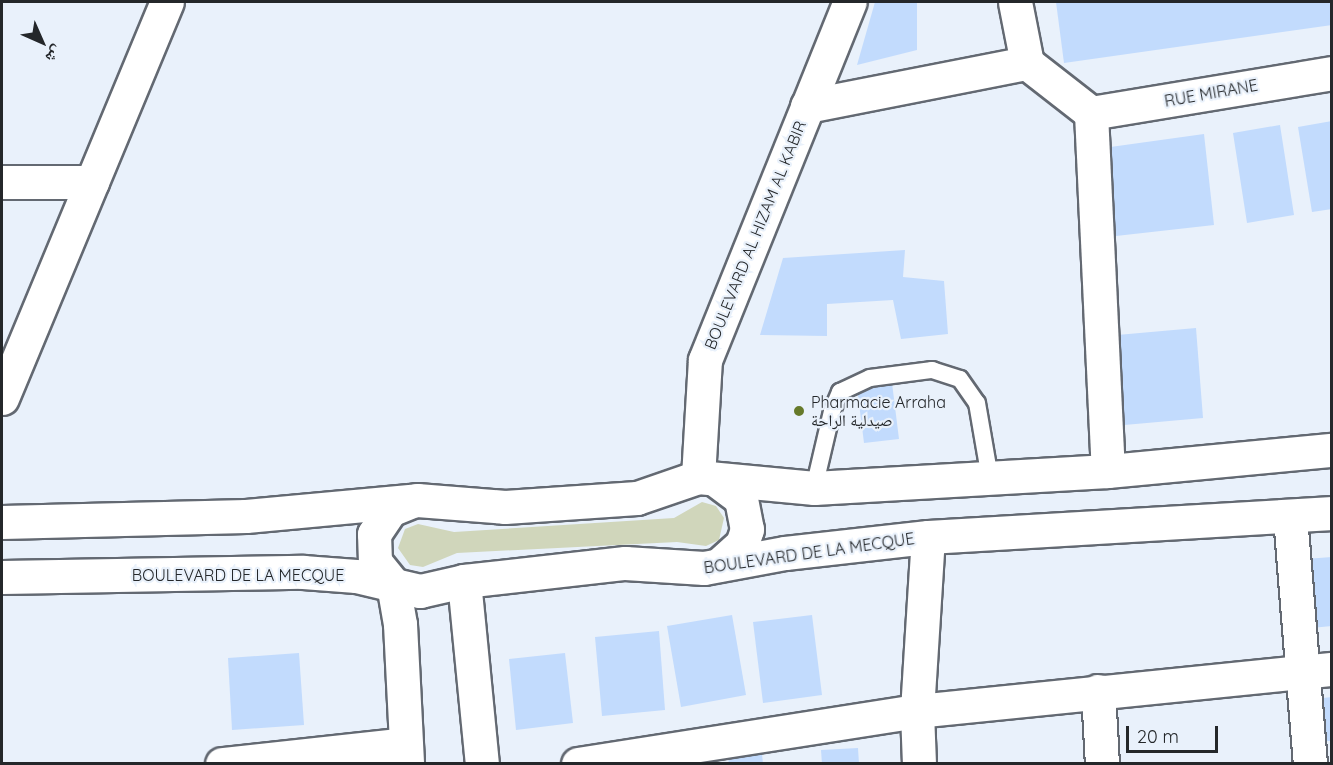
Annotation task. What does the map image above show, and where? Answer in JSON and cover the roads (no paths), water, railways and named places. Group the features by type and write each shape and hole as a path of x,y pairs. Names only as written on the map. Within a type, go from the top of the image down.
{"street":[{"path":"2,398 167,2"},
{"name":"BOULEVARD AL HIZAM AL KABIR","path":"707,478 705,360 850,2"},
{"path":"1014,2 1027,63 1091,113 1108,471"},
{"path":"807,105 1027,63"},
{"name":"RUE MIRANE","path":"1091,113 1332,73"},
{"path":"2,182 92,182"},
{"path":"2,522 246,516 417,500 505,507 637,498 707,478 814,488 1108,471 1332,450"},
{"path":"707,478 741,499 746,513 742,544 719,565"},
{"path":"222,764 406,754 400,624 393,584 375,562 374,534 390,510 417,500"},
{"name":"BOULEVARD DE LA MECQUE","path":"2,577 303,572 356,576 420,591 464,581 625,563 704,568 785,553 928,537 1332,513"},
{"path":"1290,516 1317,670 1310,764"},
{"path":"919,764 917,711 928,537"},
{"path":"464,581 482,764"},
{"path":"578,764 917,711 1317,670"},
{"path":"1098,691 1102,764"}],"lane":[{"path":"814,488 832,411 840,392 870,378 932,370 960,379 977,403 990,478"}],"place":[{"name":"Pharmacie Arraha صيدلية الراحة","path":"799,411"}]}
